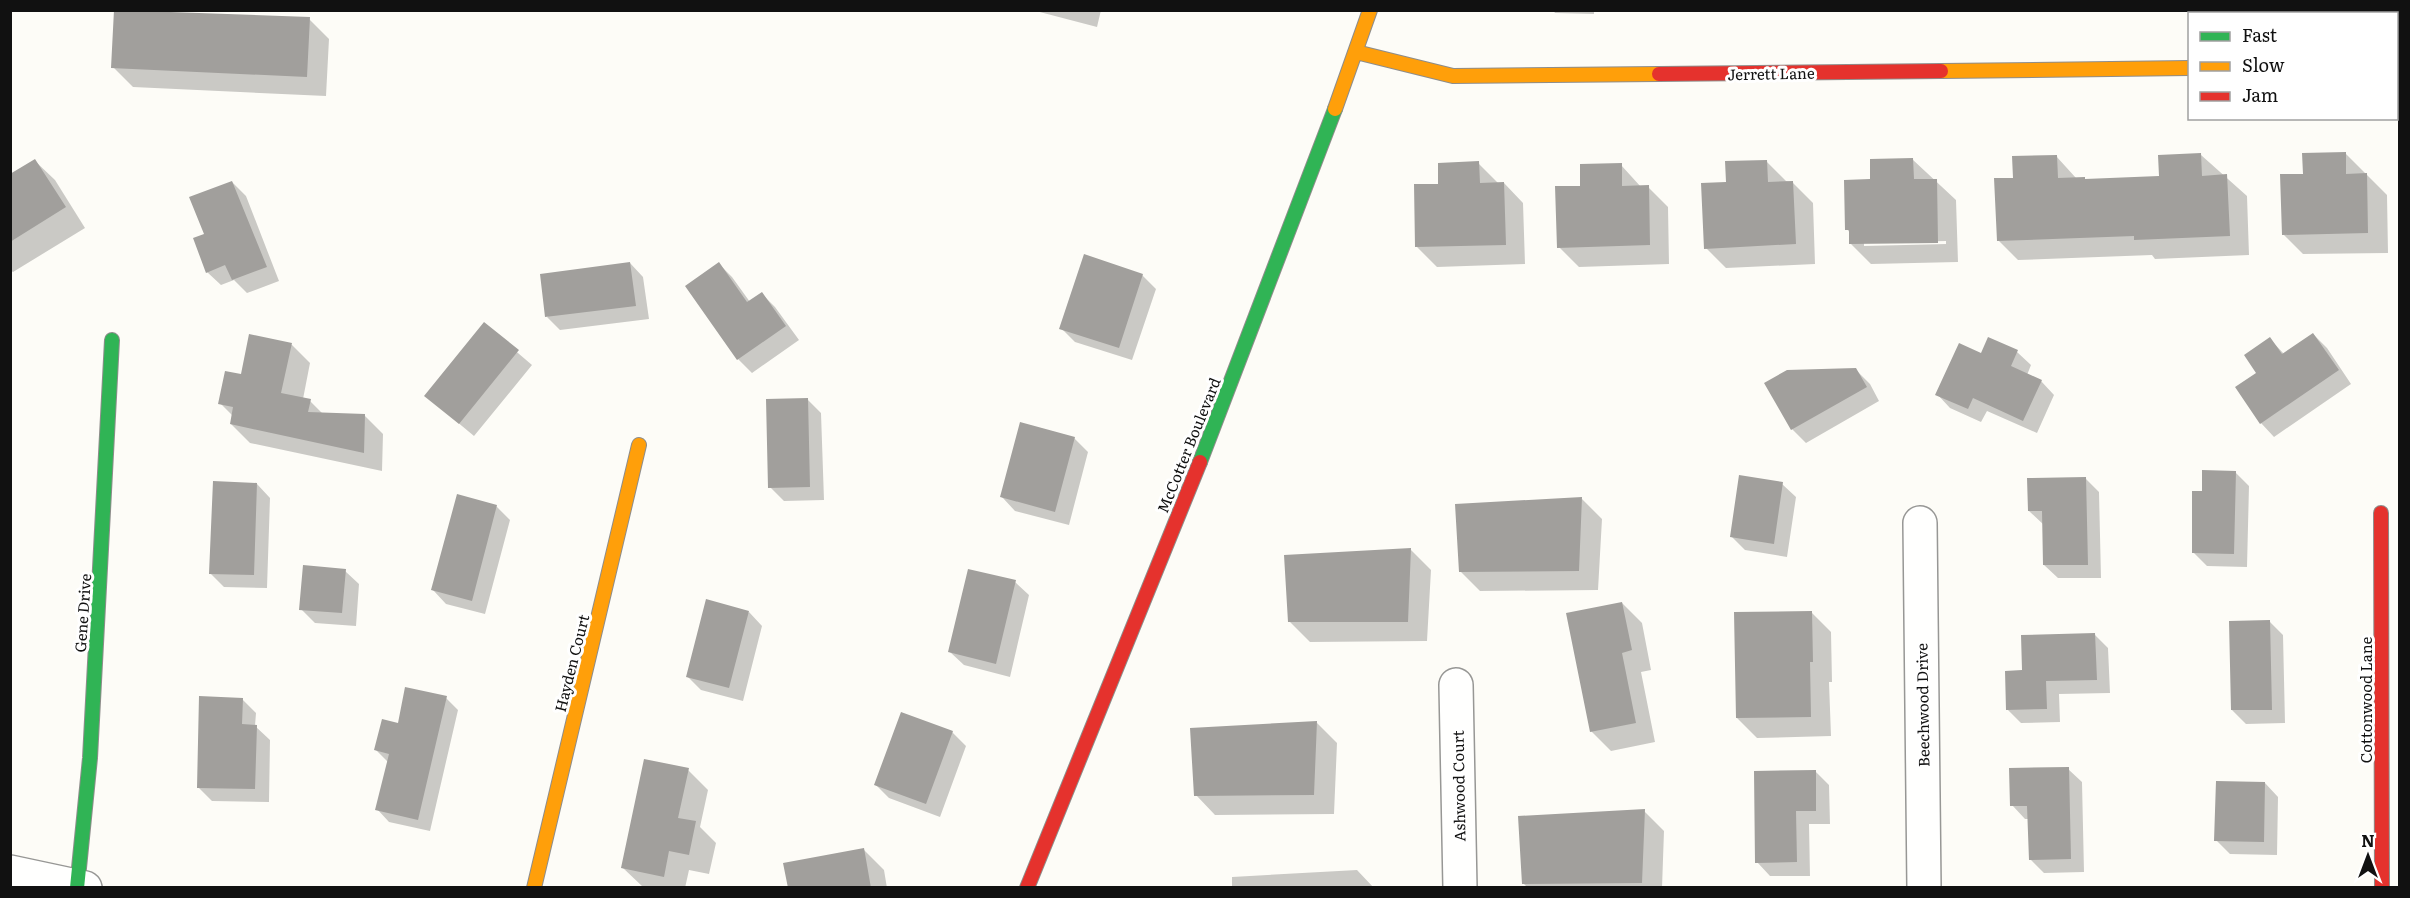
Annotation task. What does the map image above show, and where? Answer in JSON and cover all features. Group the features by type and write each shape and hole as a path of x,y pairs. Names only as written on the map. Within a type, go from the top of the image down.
{"street":[{"name":"McCotter Boulevard","path":"1027,888 1209,438 1316,163 1370,10"},
{"name":"Jerrett Lane","path":"1356,52 1453,76 2188,68"},
{"name":"Gene Drive","path":"80,887 105,502 112,340"},
{"name":"Hayden Court","path":"534,888 639,445"},
{"name":"Cottonwood Lane","path":"2381,513 2382,888"},
{"name":"Beechwood Drive","path":"1920,523 1924,888"},
{"name":"Ashwood Court","path":"1456,685 1460,888"},
{"path":"10,872 80,887"}],"building":[{"path":"114,10 310,17 307,77 111,68"},
{"path":"2346,152 2346,174 2367,173 2368,233 2282,235 2280,174 2303,174 2302,153"},
{"path":"2201,153 2202,176 2227,174 2230,236 2134,240 2134,236 1997,241 1994,178 2013,178 2012,156 2057,155 2058,178 2085,177 2085,179 2159,176 2158,155"},
{"path":"1913,158 1914,179 1937,179 1938,243 1849,244 1849,230 1845,230 1844,180 1870,179 1870,159"},
{"path":"35,159 66,207 10,242 10,174"},
{"path":"1767,160 1768,182 1793,181 1796,244 1704,249 1701,183 1726,182 1725,161"},
{"path":"1479,161 1480,183 1504,182 1506,245 1415,247 1414,184 1438,184 1438,163"},
{"path":"1622,163 1622,186 1649,185 1650,245 1557,248 1555,186 1580,186 1580,164"},
{"path":"232,181 267,267 232,280 225,265 206,273 193,238 204,234 189,197"},
{"path":"1084,254 1143,274 1119,348 1059,329"},
{"path":"630,262 636,306 545,317 540,274"},
{"path":"719,262 747,302 762,292 786,326 737,360 685,286"},
{"path":"484,322 519,350 459,424 424,396"},
{"path":"2313,333 2339,370 2260,424 2235,387 2256,373 2244,355 2270,337 2282,354"},
{"path":"249,334 292,343 281,393 311,399 308,412 365,414 364,453 230,424 233,407 218,404 225,371 241,374"},
{"path":"1988,337 2018,350 2011,366 2042,380 2023,421 1973,398 1968,409 1935,395 1959,343 1981,353"},
{"path":"1856,368 1867,387 1791,430 1764,383 1787,370"},
{"path":"808,398 810,487 768,488 766,399"},
{"path":"1020,422 1075,437 1055,512 1000,497"},
{"path":"2202,470 2236,471 2234,554 2192,553 2192,491 2202,491"},
{"path":"1739,475 1783,482 1774,544 1730,537"},
{"path":"2086,477 2088,565 2043,565 2042,511 2028,511 2027,478"},
{"path":"213,481 257,483 254,575 209,574"},
{"path":"457,494 497,505 472,601 431,590"},
{"path":"1582,497 1579,571 1459,572 1455,504"},
{"path":"1411,548 1408,622 1288,622 1284,555"},
{"path":"303,565 346,569 342,613 299,610"},
{"path":"968,569 1016,580 996,664 948,652"},
{"path":"706,599 749,611 729,688 686,677"},
{"path":"1622,602 1632,650 1622,653 1636,723 1590,732 1566,613"},
{"path":"1812,611 1811,717 1736,718 1734,612"},
{"path":"2270,620 2272,710 2231,710 2229,621"},
{"path":"2095,633 2097,680 2046,681 2047,709 2006,710 2005,671 2022,670 2021,635"},
{"path":"405,687 447,696 418,820 375,810 389,754 374,750 382,719 398,723"},
{"path":"199,696 243,698 242,724 257,725 255,789 197,788"},
{"path":"901,712 953,731 926,804 874,785"},
{"path":"1317,721 1314,795 1194,796 1190,728"},
{"path":"644,759 689,768 678,818 696,821 689,855 669,851 664,877 621,868"},
{"path":"2069,767 2071,859 2029,860 2027,806 2010,806 2009,768"},
{"path":"1816,770 1816,811 1796,811 1797,862 1755,863 1754,771"},
{"path":"2216,781 2265,782 2264,842 2214,841"},
{"path":"1645,809 1642,883 1522,884 1518,816"},
{"path":"864,848 871,888 788,888 783,863"}],"traffic: fast":[{"path":"1200,462 1335,109"},
{"path":"77,888 90,758 112,340"}],"traffic: slow":[{"path":"1335,109 1370,10"},
{"path":"1356,52 1453,76 1659,74"},
{"path":"1941,71 2188,68"},
{"path":"534,888 639,445"}],"traffic: jam":[{"path":"1659,74 1941,71"},
{"path":"1027,888 1200,462"},
{"path":"2381,513 2382,888"}]}
